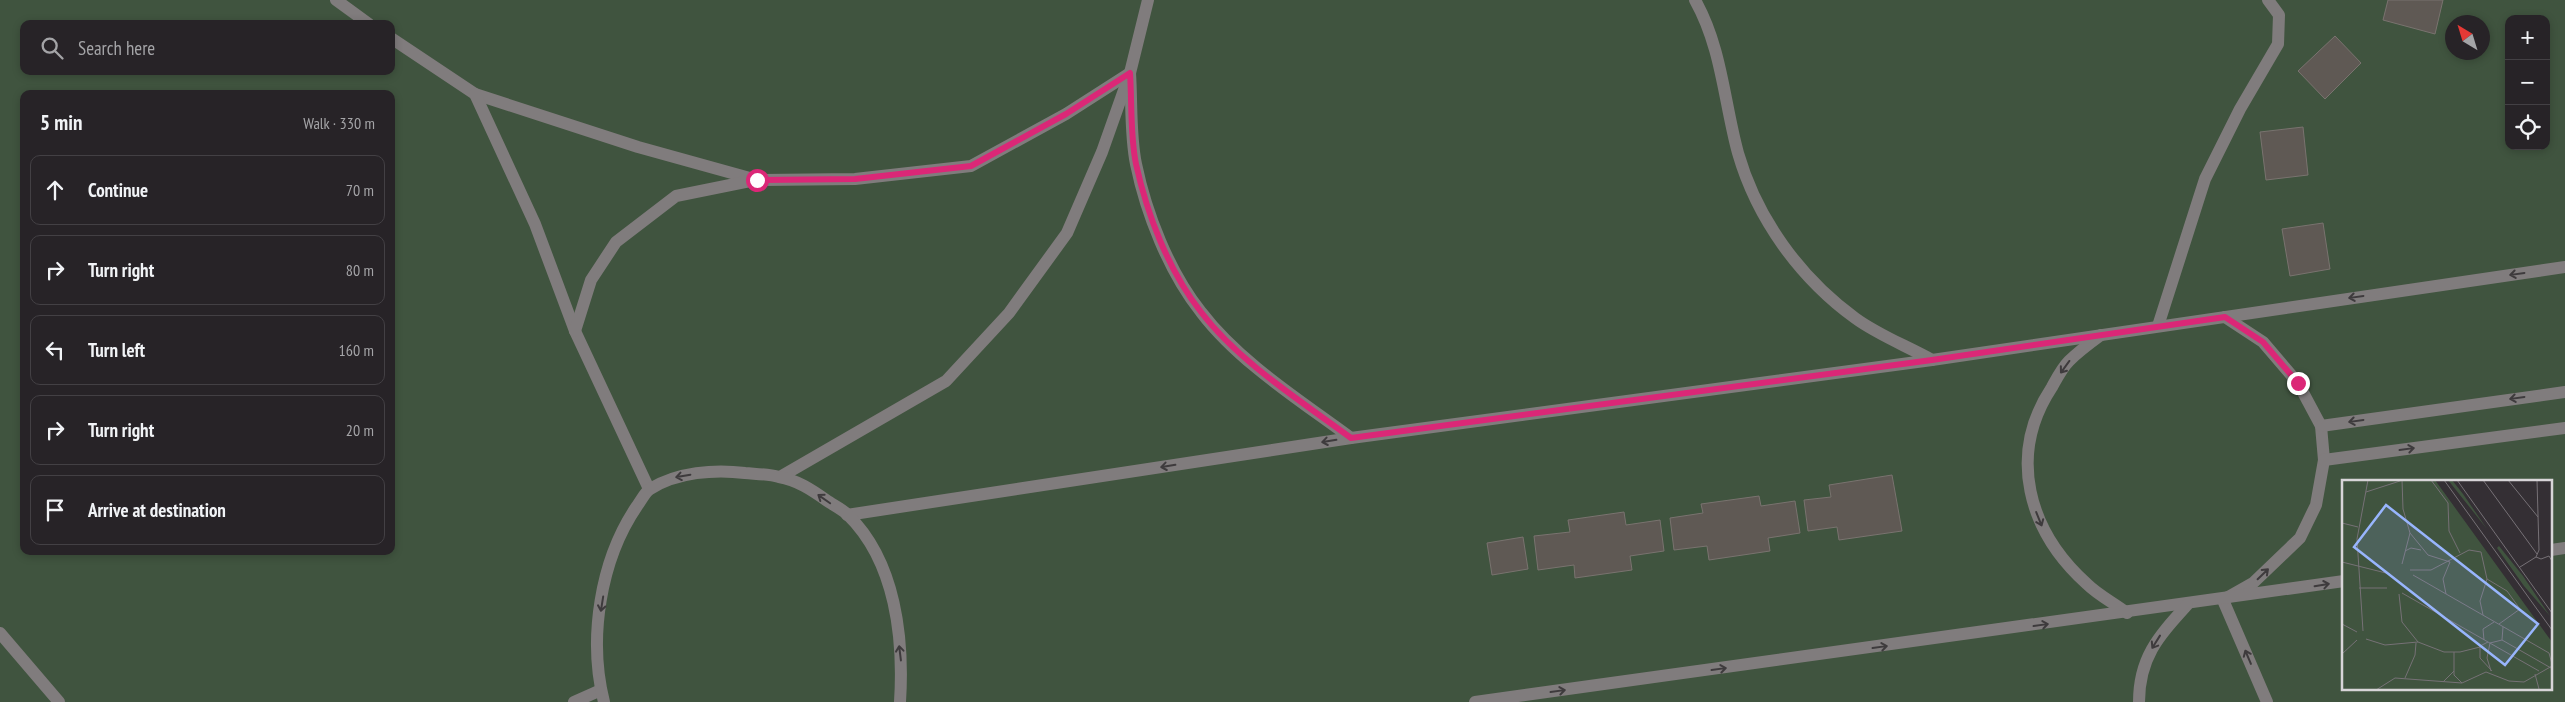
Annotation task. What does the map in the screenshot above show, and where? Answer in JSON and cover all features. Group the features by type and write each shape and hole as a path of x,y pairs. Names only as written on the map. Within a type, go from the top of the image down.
{"lane":[{"path":"336,0 364,20"},
{"path":"780,477 946,380 1009,313 1067,233 1102,152 1130,73 1148,0"},
{"path":"1695,0 1717,52 1738,154 1754,196 1775,235 1812,280 1856,318 1932,360"},
{"path":"2158,326 2205,179 2240,109 2278,44 2279,15 2268,0"},
{"path":"395,41 475,94 638,147 757,180"},
{"path":"574,331 591,280 616,242 676,196 757,180 855,179 971,166 1066,114 1130,73"},
{"path":"1130,73 1135,162 1151,219 1176,272 1196,304 1232,345 1283,388 1351,438"},
{"path":"475,94 535,224 574,331 649,489"},
{"path":"847,515 1351,438 1932,360 2565,267"},
{"path":"2222,600 2253,584 2300,538 2316,505 2324,460 2320,426 2298,383 2263,342 2225,317"},
{"path":"2101,335 2068,362 2042,402 2030,437 2027,470 2031,499 2042,527 2064,558 2087,584 2127,613"},
{"path":"2320,426 2565,392"},
{"path":"2324,460 2565,428"},
{"path":"574,702 602,696 597,634 607,569 625,524 649,489 679,476 732,471 780,477 807,487 847,515 874,550 893,599 902,671 900,702"},
{"path":"2552,550 2565,548"},
{"path":"1475,702 2187,605 2342,581"},
{"path":"2222,600 2267,702"},
{"path":"2139,702 2143,672 2154,642 2187,605"},
{"path":"0,633 58,702"}],"green space":[{"path":"0,0 2565,0 2565,702 0,702"}],"building":[{"path":"2388,0 2443,0 2435,34 2383,20"},
{"path":"2335,36 2361,63 2325,99 2298,71"},
{"path":"2303,127 2308,175 2266,180 2260,132"},
{"path":"2323,223 2330,269 2290,276 2282,229"},
{"path":"1892,475 1902,531 1839,540 1837,527 1808,531 1804,500 1831,497 1829,485"},
{"path":"1759,496 1761,506 1795,501 1800,533 1768,538 1770,551 1709,560 1707,546 1674,550 1670,518 1703,513 1701,504"},
{"path":"1624,512 1626,525 1660,520 1664,551 1630,556 1632,570 1575,578 1574,565 1538,570 1534,536 1570,532 1568,520"},
{"path":"1523,537 1528,569 1492,575 1487,543"}],"route":[{"path":"757,180 855,179 971,166 1066,114 1130,73 1135,162 1151,219 1176,272 1200,312 1232,345 1283,388 1351,438 1932,360 2225,317 2263,342 2298,383"}]}
